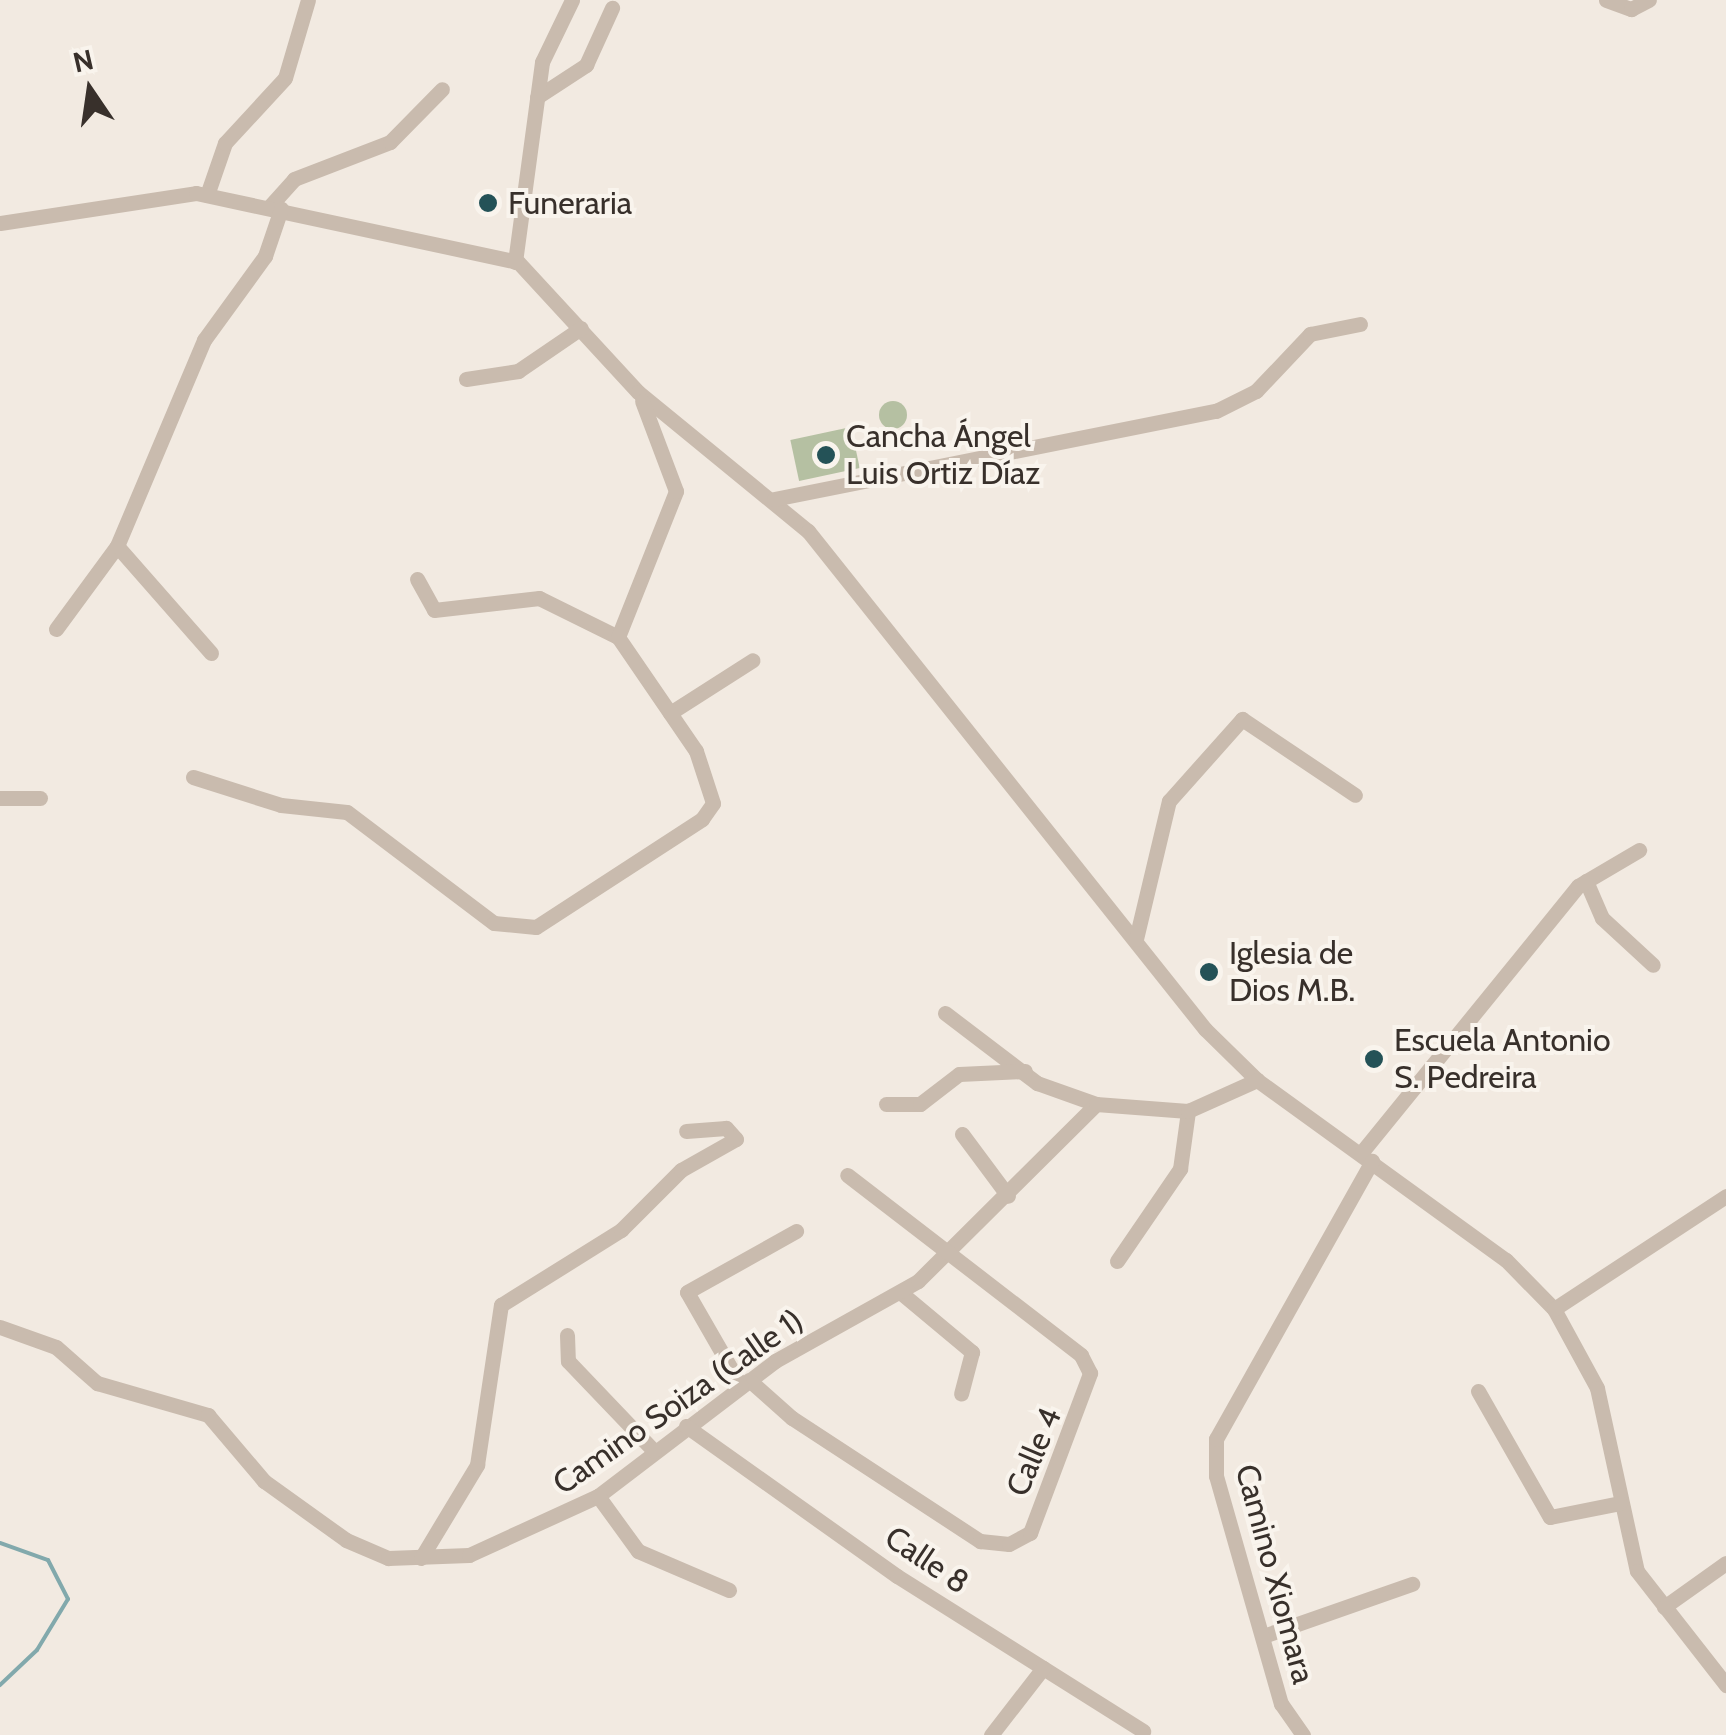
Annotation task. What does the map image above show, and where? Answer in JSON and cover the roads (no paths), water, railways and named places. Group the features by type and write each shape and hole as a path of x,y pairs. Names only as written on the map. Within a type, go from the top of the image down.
{"street":[{"path":"207,195 225,142 285,78 308,0"},
{"path":"515,262 542,62 572,0"},
{"path":"1606,0 1631,9 1648,0"},
{"path":"537,97 586,65 612,8"},
{"path":"56,629 117,546 204,340 266,256 275,208 294,179 390,142 442,88"},
{"path":"0,223 207,195 515,262 638,392 774,499 958,709 1136,939 1257,1080 1506,1260 1554,1309 1597,1388 1638,1571 1726,1685"},
{"path":"774,499 1216,411 1256,390 1310,334 1360,324"},
{"path":"466,378 518,371 580,328"},
{"path":"618,637 642,562 672,515 678,475 638,392"},
{"path":"117,546 211,653"},
{"path":"193,777 281,805 347,812 494,923 536,927 628,872 713,802 670,713 618,637 539,598 434,610 417,580"},
{"path":"670,713 753,660"},
{"path":"1136,939 1169,801 1242,719 1254,718 1355,795"},
{"path":"0,798 40,798"},
{"path":"1639,850 1586,881 1602,918 1654,965"},
{"name":"Camino Xiomara","path":"1303,1735 1281,1704 1266,1635 1216,1476 1216,1439 1367,1157 1586,881"},
{"path":"945,1013 1025,1071 1096,1104 1188,1111 1257,1080"},
{"path":"886,1104 920,1104 959,1074 1025,1071"},
{"name":"Camino Soiza (Calle 1)","path":"0,1327 56,1347 97,1383 208,1415 264,1481 346,1540 388,1558 468,1555 598,1496 745,1383 900,1292 951,1256 1096,1104"},
{"path":"1117,1261 1180,1169 1188,1111"},
{"path":"421,1558 477,1464 501,1305 621,1230 681,1170 736,1139 726,1128 686,1131"},
{"path":"962,1134 1008,1196"},
{"name":"Calle 4","path":"745,1383 980,1542 1009,1544 1030,1533 1090,1373 1081,1355 846,1175"},
{"path":"1554,1309 1726,1196"},
{"path":"745,1383 687,1292 796,1231"},
{"path":"900,1292 972,1352 960,1394"},
{"path":"567,1335 568,1362 654,1452"},
{"path":"1478,1391 1550,1517 1620,1503"},
{"name":"Calle 8","path":"686,1426 1043,1668 1143,1731"},
{"path":"598,1496 638,1551 729,1590"},
{"path":"1664,1608 1726,1563"},
{"path":"1266,1635 1412,1584"},
{"path":"991,1735 1043,1668"}],"waterway":[{"path":"0,1543 48,1560 68,1599 37,1650 0,1685"}],"place":[{"name":"Funeraria","path":"488,203"},
{"name":"Cancha Ángel Luis Ortiz Díaz","path":"826,455"},
{"name":"Iglesia de Dios M.B.","path":"1209,972"},
{"name":"Escuela Antonio S. Pedreira","path":"1374,1059"}]}
